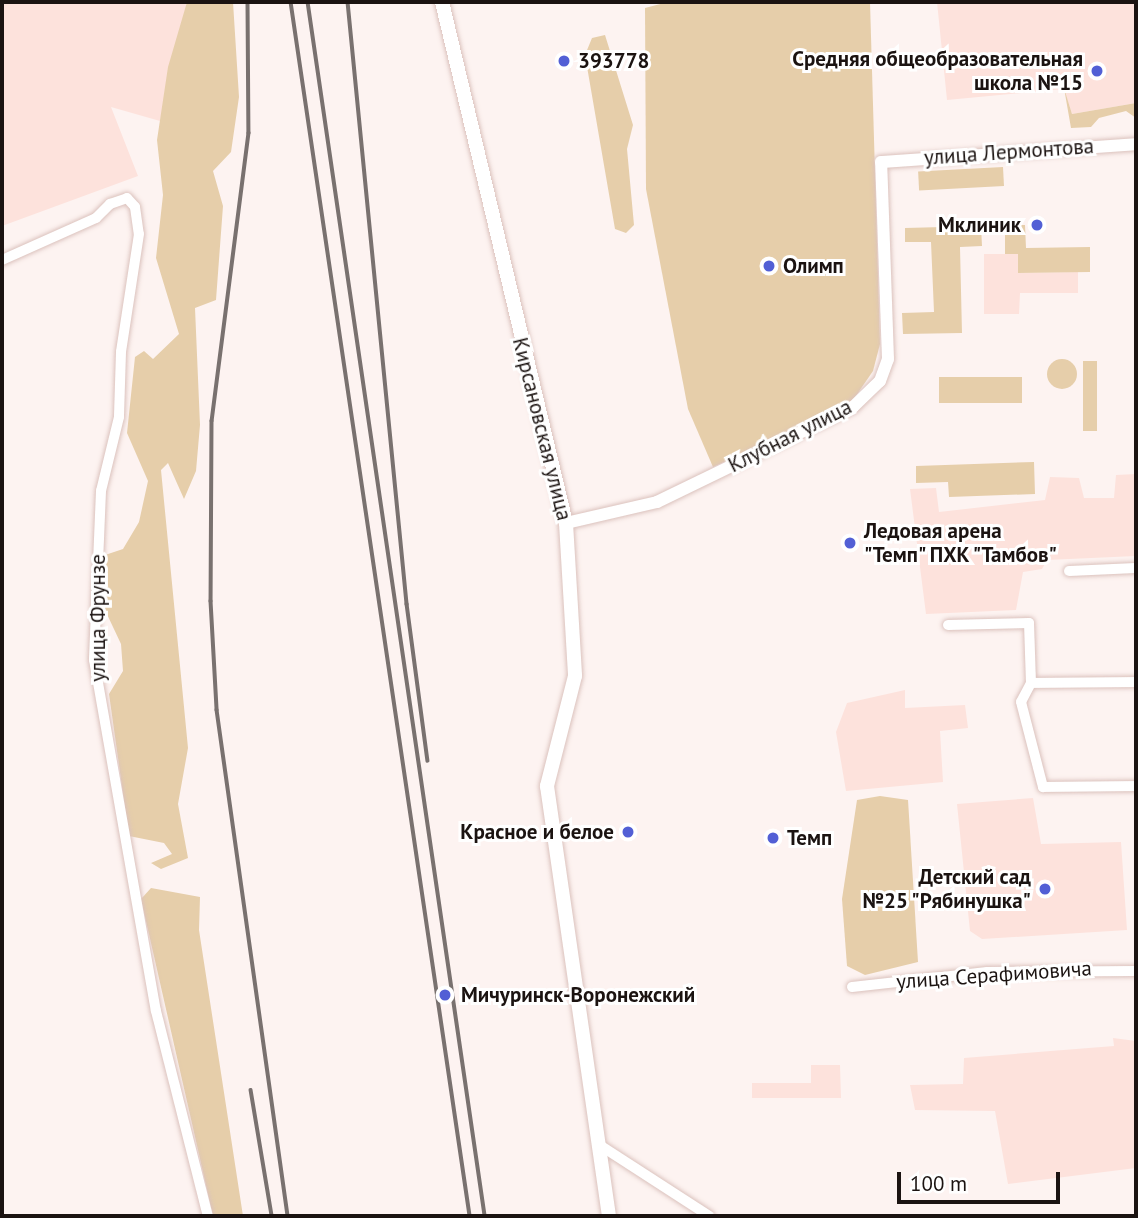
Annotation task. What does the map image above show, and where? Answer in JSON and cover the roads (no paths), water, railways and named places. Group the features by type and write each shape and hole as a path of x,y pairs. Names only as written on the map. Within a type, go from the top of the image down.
{"main road":[{"name":"Кирсановская улица","path":"442,2 566,523 575,676 547,786 609,1216"}],"street":[{"name":"улица Лермонтова","path":"881,162 1136,144"},
{"name":"Клубная улица","path":"566,523 657,502 853,407 880,381 888,359 881,162"},
{"name":"улица Фрунзе","path":"2,260 96,218 110,204 127,198 135,207 139,234 121,352 119,417 101,491 94,660 156,1011 208,1216"},
{"path":"1069,572 1136,568"},
{"path":"948,625 1029,623 1031,683 1021,702 1043,787 1136,786"},
{"path":"1031,683 1136,682"},
{"name":"улица Серафимовича","path":"852,987 987,972 1136,971"},
{"path":"601,1146 709,1216"}],"railway":[{"path":"248,2 249,133 212,421 211,601 217,710 288,1216"},
{"path":"291,2 470,1216"},
{"path":"308,2 485,1216"},
{"path":"348,2 407,604 428,761"},
{"path":"251,1090 272,1216"}],"place":[{"name":"393778","path":"564,61"},
{"name":"Средняя общеобразовательная школа №15","path":"1097,71"},
{"name":"Мклиник","path":"1037,225"},
{"name":"Олимп","path":"769,266"},
{"name":"Ледовая арена \"Темп\" ПХК \"Тамбов\"","path":"850,543"},
{"name":"Красное и белое","path":"628,832"},
{"name":"Темп","path":"773,838"},
{"name":"Детский сад №25 \"Рябинушка\"","path":"1045,889"},
{"name":"Мичуринск-Воронежский","path":"445,995"}]}
